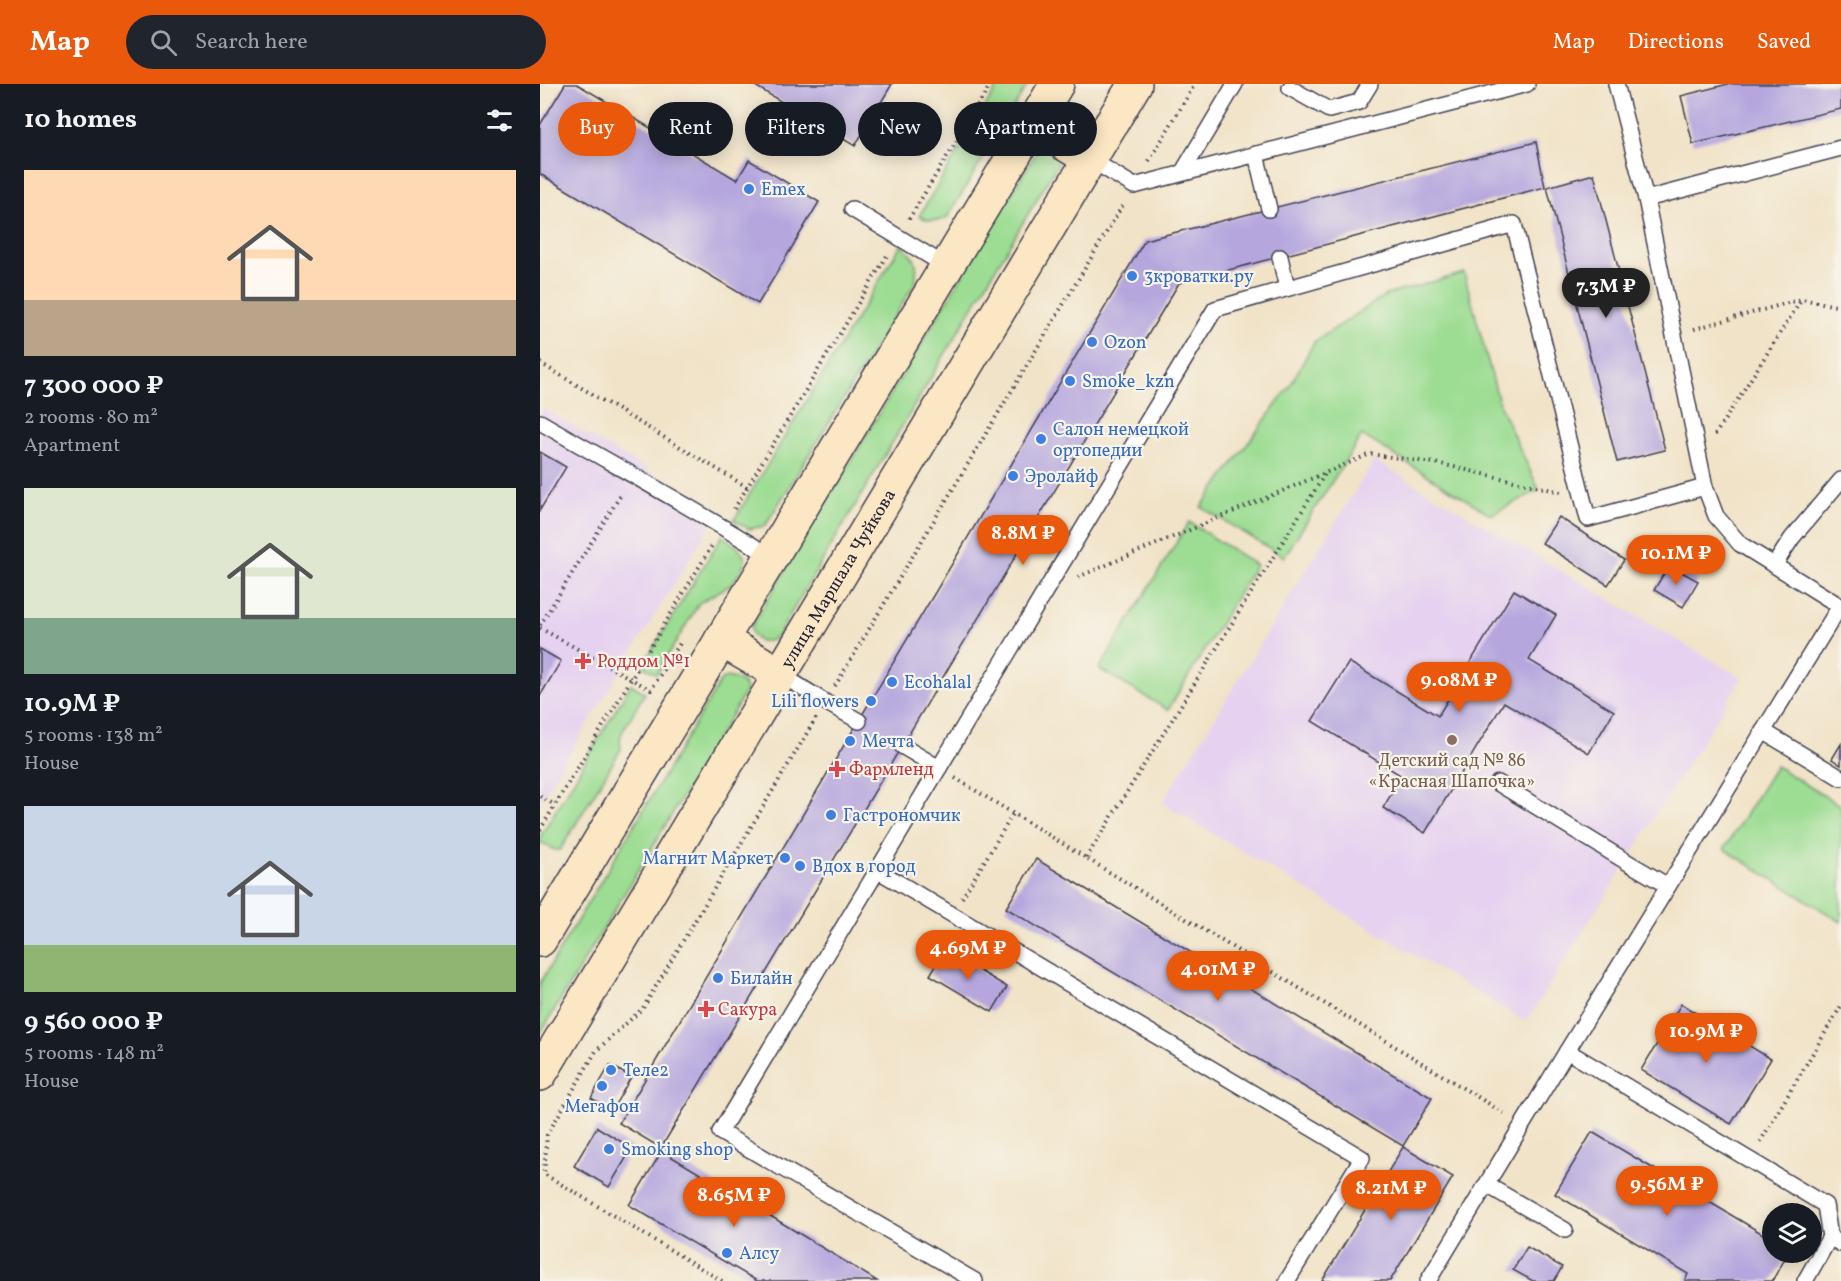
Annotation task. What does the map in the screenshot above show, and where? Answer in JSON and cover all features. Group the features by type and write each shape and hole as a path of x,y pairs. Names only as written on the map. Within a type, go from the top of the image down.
{"main road":[{"path":"1046,102 1057,84"},
{"name":"улица Маршала Чуйкова","path":"540,1074 1135,84"},
{"path":"540,940 1013,156"},
{"path":"1085,156 1090,159"},
{"path":"721,640 780,674"}],"lane":[{"path":"1182,173 1235,84"},
{"path":"1290,88 1329,110 1359,102 1370,84"},
{"path":"1090,159 1134,186 1527,84"},
{"path":"1428,1281 1840,606 1740,544 1716,516 1705,487 1646,199 1616,84"},
{"path":"1646,199 1841,148"},
{"path":"1256,154 1269,209"},
{"path":"852,210 946,266"},
{"path":"975,1281 720,1132 1215,309 1514,224 1588,519 1705,487"},
{"path":"1280,257 1287,288"},
{"path":"540,422 632,477 723,526 771,557"},
{"path":"1775,564 1792,538 1841,480"},
{"path":"780,674 859,721"},
{"path":"1763,731 1841,778"},
{"path":"902,746 939,768"},
{"path":"1498,783 1668,886"},
{"path":"877,870 1362,1158 1287,1281"},
{"path":"1567,1051 1825,1204 1836,1240 1805,1281"},
{"path":"1487,1185 1565,1230"}],"path":[{"path":"540,830 991,84"},
{"path":"722,1281 544,1174 547,1135 596,1051 643,1008 1195,84"},
{"path":"1699,460 1802,299"},
{"path":"1674,334 1802,299 1841,307"},
{"path":"540,363 747,487"},
{"path":"1045,591 1370,454 1441,464 1582,497"},
{"path":"1086,858 1326,473"},
{"path":"632,477 540,626 651,690 682,640"},
{"path":"939,768 1523,1125"},
{"path":"540,796 555,805"},
{"path":"952,914 1013,814"},
{"path":"1750,1160 1841,1006"}],"shaded area":[{"name":"Роддом №1","path":"540,407 717,511 540,801"},
{"name":"Детский сад № 86 «Красная Шапочка»","path":"1374,460 1742,678 1526,1022 1162,803"}],"green space":[{"path":"999,84 1028,84 1017,102 988,102"},
{"path":"955,156 984,156 947,218 933,220 919,216"},
{"path":"1034,156 1059,156 1059,162 777,637 769,641 759,641 752,634 751,627"},
{"path":"901,245 915,261 917,270 915,283 765,526 749,529 734,520"},
{"path":"1464,273 1500,406 1539,490 1491,515 1362,435 1284,557 1201,507 1290,386 1314,342 1386,295"},
{"path":"1189,522 1256,565 1168,710 1099,669"},
{"path":"722,536 739,548 745,558 743,567 732,584 699,603 657,674 642,666"},
{"path":"727,677 742,683 746,691 540,1034 540,983 721,680"},
{"path":"631,684 645,693 622,732 621,749 562,847 560,850 555,850 540,842 540,837"},
{"path":"1776,766 1841,806 1841,922 1724,849"}],"building":[{"path":"565,84 577,84 607,102 558,102 558,156 636,156 636,119 648,127 648,156 697,156 737,180 749,160 819,202 758,304 540,174 540,125"},
{"path":"752,84 892,84 881,102 858,102 858,141 855,146 846,141 846,102 782,102"},
{"path":"1728,84 1841,84 1841,109 1693,144 1681,96"},
{"path":"1536,142 1545,187 1179,283 661,1148 619,1123 1145,240"},
{"path":"1594,174 1665,450 1617,462 1547,187"},
{"path":"540,452 566,467 540,510"},
{"path":"1559,517 1624,560 1608,585 1542,543"},
{"path":"1669,565 1698,581 1683,607 1654,590"},
{"path":"1514,590 1556,615 1529,660 1614,711 1589,753 1504,702 1425,833 1383,808 1402,776 1312,721 1349,662 1438,716"},
{"path":"540,649 561,661 540,696"},
{"path":"1841,744 1841,765 1832,759"},
{"path":"1036,859 1432,1098 1403,1146 1006,908"},
{"path":"945,950 1007,987 992,1012 930,975"},
{"path":"1681,1004 1771,1059 1731,1124 1641,1070"},
{"path":"610,1065 631,1077 612,1110 591,1098"},
{"path":"597,1127 632,1148 609,1187 574,1166"},
{"path":"1592,1132 1762,1233 1762,1263 1783,1263 1772,1281 1685,1281 1688,1274 1555,1194"},
{"path":"1403,1147 1453,1177 1390,1281 1322,1281"},
{"path":"662,1151 877,1281 757,1281 629,1205"},
{"path":"1527,1247 1562,1267 1554,1281 1533,1281 1513,1270"}],"place":[{"name":"Emex","path":"749,189"},
{"name":"3кроватки.ру","path":"1132,276"},
{"name":"Ozon","path":"1092,342"},
{"name":"Smoke_kzn","path":"1070,381"},
{"name":"Салон немецкой ортопедии","path":"1041,439"},
{"name":"Эролайф","path":"1013,476"},
{"name":"Роддом №1","path":"583,661"},
{"name":"Ecohalal","path":"892,682"},
{"name":"Lili flowers","path":"871,701"},
{"name":"Детский сад № 86 «Красная Шапочка»","path":"1452,740"},
{"name":"Мечта","path":"850,741"},
{"name":"Фармленд","path":"837,769"},
{"name":"Гастрономчик","path":"831,815"},
{"name":"Магнит Маркет","path":"785,858"},
{"name":"Вдох в город","path":"800,866"},
{"name":"Билайн","path":"718,978"},
{"name":"Сакура","path":"706,1009"},
{"name":"Теле2","path":"611,1070"},
{"name":"Мегафон","path":"602,1086"},
{"name":"Smoking shop","path":"609,1149"},
{"name":"Алсу","path":"727,1253"}]}
